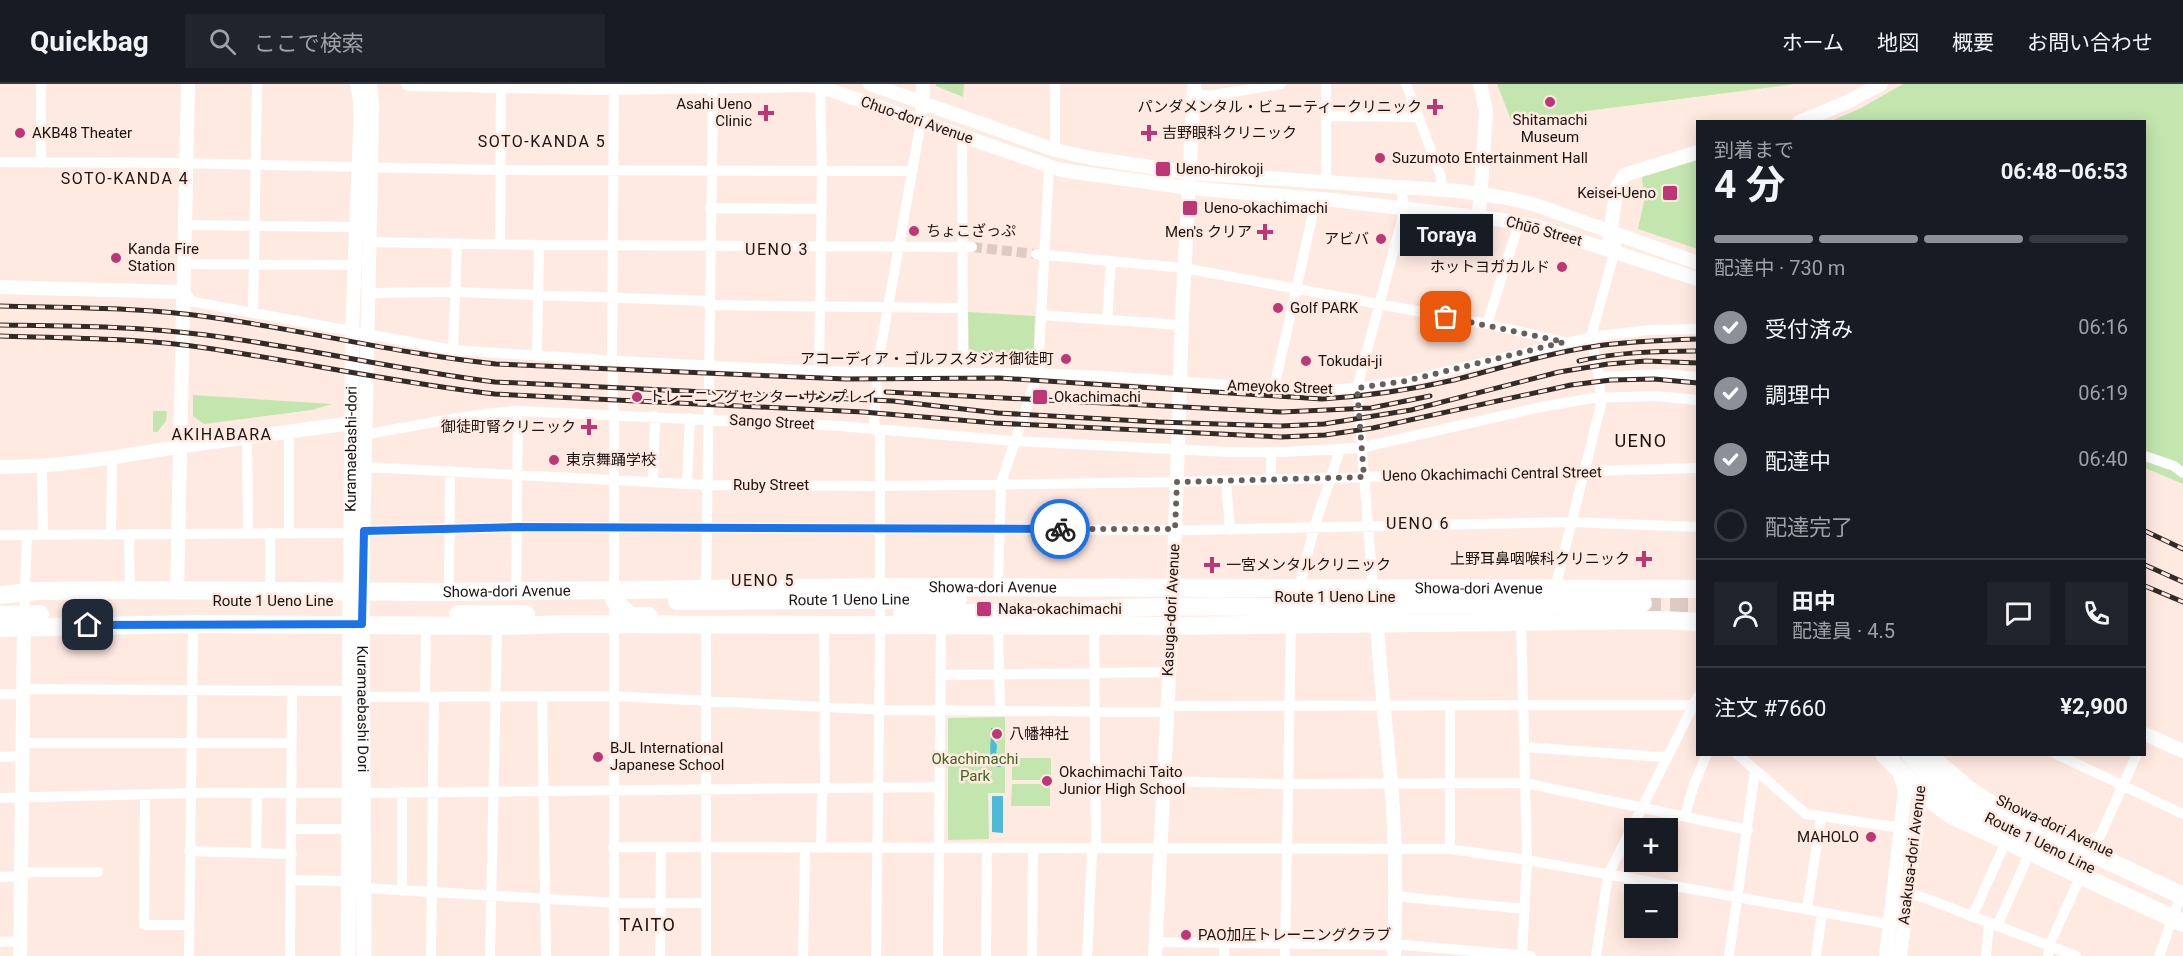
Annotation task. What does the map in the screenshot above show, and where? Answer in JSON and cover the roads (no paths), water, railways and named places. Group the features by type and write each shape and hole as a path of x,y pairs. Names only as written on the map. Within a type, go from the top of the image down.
{"highway":[{"name":"Showa-dori Avenue","path":"0,595 26,592 129,590 516,591 614,595 706,589 880,587 1695,589"},
{"name":"Route 1 Ueno Line","path":"0,603 763,602 1279,598 1660,593 1695,589"},
{"path":"614,595 630,616 685,616 700,626"},
{"path":"1279,598 1365,605 1428,606 1643,603"},
{"path":"1059,613 1099,609 1223,606 1433,622 1663,620 1696,622"},
{"name":"Route 1 Ueno Line","path":"0,615 1059,613 1202,615 1696,609"},
{"path":"0,628 193,624 1171,626 1291,624 1373,616"},
{"name":"Route 1 Ueno Line","path":"1912,756 1946,790 1987,818 2180,917"},
{"name":"Route 1 Ueno Line","path":"1930,756 1968,789 2000,810 2183,896"},
{"name":"Showa-dori Avenue","path":"1936,756 1952,772 2014,810 2087,841 2183,888"},
{"path":"1893,757 1921,792 1951,815 2006,842 2180,917"}],"main road":[{"path":"177,591 188,84"},
{"name":"Kuramaebashi-dori","path":"357,84 365,168 368,242 365,467 357,532"},
{"name":"Kuramaebashi-dori","path":"356,624 357,532 352,423 352,331 356,227 372,102 370,84"},
{"name":"Chuo-dori Avenue","path":"408,84 821,86 1064,171 1189,188 1316,199"},
{"name":"Chuo-dori Avenue","path":"870,84 1055,150 1091,158 1190,173"},
{"path":"921,121 923,84"},
{"path":"1479,217 1486,111 1480,84"},
{"path":"1804,120 1843,104 1881,84"},
{"name":"Kasuga-dori Avenue","path":"1155,949 1173,588 1182,530 1177,482 1184,268 1194,88"},
{"path":"1611,250 1615,234 1617,187 1624,175 1696,153"},
{"name":"Chūō Street","path":"1190,173 1442,189 1481,194 1533,204 1615,234"},
{"name":"Chūō Street","path":"1316,199 1519,223 1696,278"},
{"path":"1615,234 1696,262"},
{"path":"0,287 182,292"},
{"path":"0,467 42,467 352,423"},
{"path":"1373,616 1391,784 1394,848 1394,951"},
{"name":"Kuramaebashi Dori","path":"356,624 356,694"},
{"path":"20,956 24,627"},
{"path":"356,694 356,793 364,888 364,956"},
{"path":"2147,738 2183,751"},
{"name":"Asakusa-dori Avenue","path":"1900,956 1921,792 1921,756"},
{"name":"Asakusa-dori Avenue","path":"1886,956 1905,790 1893,757"},
{"path":"348,956 349,829 356,793"}],"street":[{"path":"41,84 41,162"},
{"path":"253,313 257,84"},
{"path":"1055,84 1055,150"},
{"path":"1194,88 1208,96 1281,84"},
{"path":"1326,84 1326,182"},
{"path":"1406,84 1442,177 1442,189"},
{"path":"706,589 709,419 708,303 713,97 710,85"},
{"path":"500,244 501,86"},
{"path":"614,86 612,297 614,956"},
{"path":"819,371 821,86"},
{"path":"1327,116 1418,117"},
{"path":"876,956 880,710 880,436 874,422 878,369 887,309 921,121"},
{"path":"962,135 967,247 963,308 963,372"},
{"path":"0,162 500,170 913,171"},
{"path":"998,587 1000,483 1038,373 1041,315 1040,255 1048,167"},
{"path":"1373,588 1357,388 1405,208 1400,187"},
{"path":"1274,389 1316,199"},
{"path":"710,208 821,209"},
{"path":"1487,324 1519,223"},
{"path":"184,225 356,227"},
{"path":"368,242 967,247"},
{"path":"453,350 457,243"},
{"path":"537,356 539,245"},
{"path":"1555,589 1601,404 1599,377 1591,337 1611,250"},
{"path":"1040,255 1184,268 1487,324 1564,342"},
{"path":"1107,320 1111,261"},
{"path":"183,264 355,265"},
{"name":"Ameyoko Street","path":"182,292 187,294 190,302 453,350 613,361 819,371 878,369 1038,373 1316,391 1406,381 1591,337 1648,330 1696,329"},
{"path":"368,293 455,292 821,307 963,308"},
{"path":"1041,315 1182,324"},
{"path":"1599,377 1663,374 1696,377"},
{"name":"Sango Street","path":"366,434 479,413 518,411 877,428 1014,441 1271,452 1360,448 1541,407 1601,398 1656,396 1696,400"},
{"path":"516,591 518,411"},
{"path":"652,482 655,416"},
{"path":"687,484 690,418"},
{"path":"289,432 289,533"},
{"path":"247,438 248,533"},
{"path":"1299,588 1314,528 1340,449"},
{"path":"1271,452 1271,479"},
{"path":"2146,456 2180,469"},
{"path":"111,534 112,458"},
{"path":"42,467 42,535"},
{"name":"Ruby Street","path":"365,467 708,485 880,486 1177,482"},
{"name":"Ueno Okachimachi Central Street","path":"1177,482 1696,468"},
{"path":"449,592 450,472"},
{"path":"1226,481 1230,530"},
{"path":"0,535 357,532 517,527 1230,530 1571,522 1696,527"},
{"path":"270,533 270,591"},
{"path":"129,534 129,590"},
{"path":"24,627 27,535"},
{"path":"1155,949 1224,944 1285,950 1447,952 1526,956 1524,909 1527,860 1521,621"},
{"path":"189,956 193,624"},
{"path":"1285,950 1291,624"},
{"path":"426,625 433,792 431,956"},
{"path":"822,848 822,794 825,788 824,625"},
{"path":"490,956 497,626"},
{"path":"700,626 706,701 706,956"},
{"path":"938,956 941,626"},
{"path":"998,626 1000,711"},
{"path":"1087,956 1092,853 1096,848 1094,626"},
{"path":"940,675 1095,675 1169,672"},
{"path":"0,694 30,689 292,691 429,697 613,696 940,711 1095,712 1289,706 1695,709 1608,875 1596,956"},
{"path":"290,956 292,691"},
{"path":"542,696 546,956"},
{"path":"1450,706 1450,849"},
{"path":"0,757 22,749 190,743 292,743"},
{"path":"1524,747 1667,759"},
{"path":"1685,816 1694,784 1706,756"},
{"path":"1739,756 1806,814 1916,830"},
{"path":"2060,756 2183,814"},
{"path":"2087,841 2100,836 2136,756"},
{"path":"1729,956 1755,770"},
{"path":"1163,781 1287,784 1525,783 1748,830"},
{"path":"0,798 190,793 940,787"},
{"path":"402,792 402,890"},
{"path":"256,853 257,793"},
{"path":"145,794 144,925 189,925"},
{"path":"1807,909 1821,817"},
{"path":"292,829 349,829"},
{"path":"1972,917 2006,842"},
{"path":"613,848 1450,849 1527,860 1889,924 1907,893 1993,925 2048,951 2076,956"},
{"path":"660,956 661,848"},
{"path":"803,956 805,848"},
{"path":"986,956 987,848"},
{"path":"1032,956 1033,848"},
{"path":"189,851 292,854"},
{"path":"1986,956 1993,925 2030,852"},
{"path":"0,877 21,876 32,872 98,872"},
{"path":"2048,951 2081,875"},
{"path":"291,880 349,882"},
{"path":"364,888 614,903 706,903"},
{"path":"2159,956 2180,917 2183,888"},
{"path":"1394,896 1524,909"},
{"path":"1816,956 1822,912"},
{"path":"0,942 21,941"},
{"path":"1224,944 1224,956"}],"water":[{"path":"991,728 993,728 994,741 997,745 996,756 1002,764 1001,767 997,767 992,759"},
{"path":"992,796 1003,796 1003,833 992,832"}],"tunnel":[{"path":"972,247 1036,254"},
{"path":"1643,603 1696,603"}],"railway":[{"path":"0,306 105,308 183,314 245,322 424,354 496,364 846,379 999,378 1322,399 1421,387 1597,346 1696,339"},
{"path":"0,325 129,328 180,332 495,382 893,401 998,413 1281,426 1324,424 1411,410 1559,372 1608,364 1646,361 1696,363"},
{"path":"0,336 155,342 495,394 863,412 995,423 1281,437 1325,435 1373,428 1571,385 1611,380 1654,379 1696,383"},
{"path":"1579,361 1638,353 1696,351"},
{"path":"886,392 1282,412 1371,408 1430,396"},
{"path":"2146,531 2183,549"},
{"path":"2146,565 2183,582"},
{"path":"2146,586 2183,602"}],"place":[{"name":"Shitamachi Museum","path":"1550,102"},
{"name":"パンダメンタル・ビューティークリニック","path":"1435,107"},
{"name":"Asahi Ueno Clinic","path":"766,113"},
{"name":"AKB48 Theater","path":"20,133"},
{"name":"吉野眼科クリニック","path":"1149,133"},
{"name":"Suzumoto Entertainment Hall","path":"1380,158"},
{"name":"Ueno-hirokoji","path":"1163,169"},
{"name":"Keisei-Ueno","path":"1670,193"},
{"name":"Ueno-okachimachi","path":"1190,208"},
{"name":"ちょこざっぷ","path":"914,231"},
{"name":"Men's クリア","path":"1265,232"},
{"name":"アビバ","path":"1381,239"},
{"name":"Kanda Fire Station","path":"116,258"},
{"name":"ホットヨガカルド","path":"1562,267"},
{"name":"Golf PARK","path":"1278,308"},
{"name":"Toraya","path":"1446,317"},
{"name":"アコーディア・ゴルフスタジオ御徒町","path":"1066,359"},
{"name":"Tokudai-ji","path":"1306,361"},
{"name":"トレーニングセンター サンプレイ","path":"637,397"},
{"name":"Okachimachi","path":"1040,397"},
{"name":"御徒町腎クリニック","path":"589,427"},
{"name":"東京舞踊学校","path":"554,460"},
{"name":"上野耳鼻咽喉科クリニック","path":"1644,559"},
{"name":"一宮メンタルクリニック","path":"1212,565"},
{"name":"Naka-okachimachi","path":"984,609"},
{"name":"八幡神社","path":"997,734"},
{"name":"BJL International Japanese School","path":"598,757"},
{"name":"Okachimachi Taito Junior High School","path":"1047,781"},
{"name":"MAHOLO","path":"1871,837"},
{"name":"PAO加圧トレーニングクラブ","path":"1186,935"}],"district":[{"name":"SOTO-KANDA 5","path":"542,141"},
{"name":"SOTO-KANDA 4","path":"125,178"},
{"name":"UENO 3","path":"777,249"},
{"name":"AKIHABARA","path":"222,434"},
{"name":"UENO","path":"1641,441"},
{"name":"UENO 6","path":"1418,523"},
{"name":"UENO 5","path":"763,580"},
{"name":"TAITO","path":"648,925"}],"park label":[{"name":"Okachimachi Park","path":"975,768"}]}
